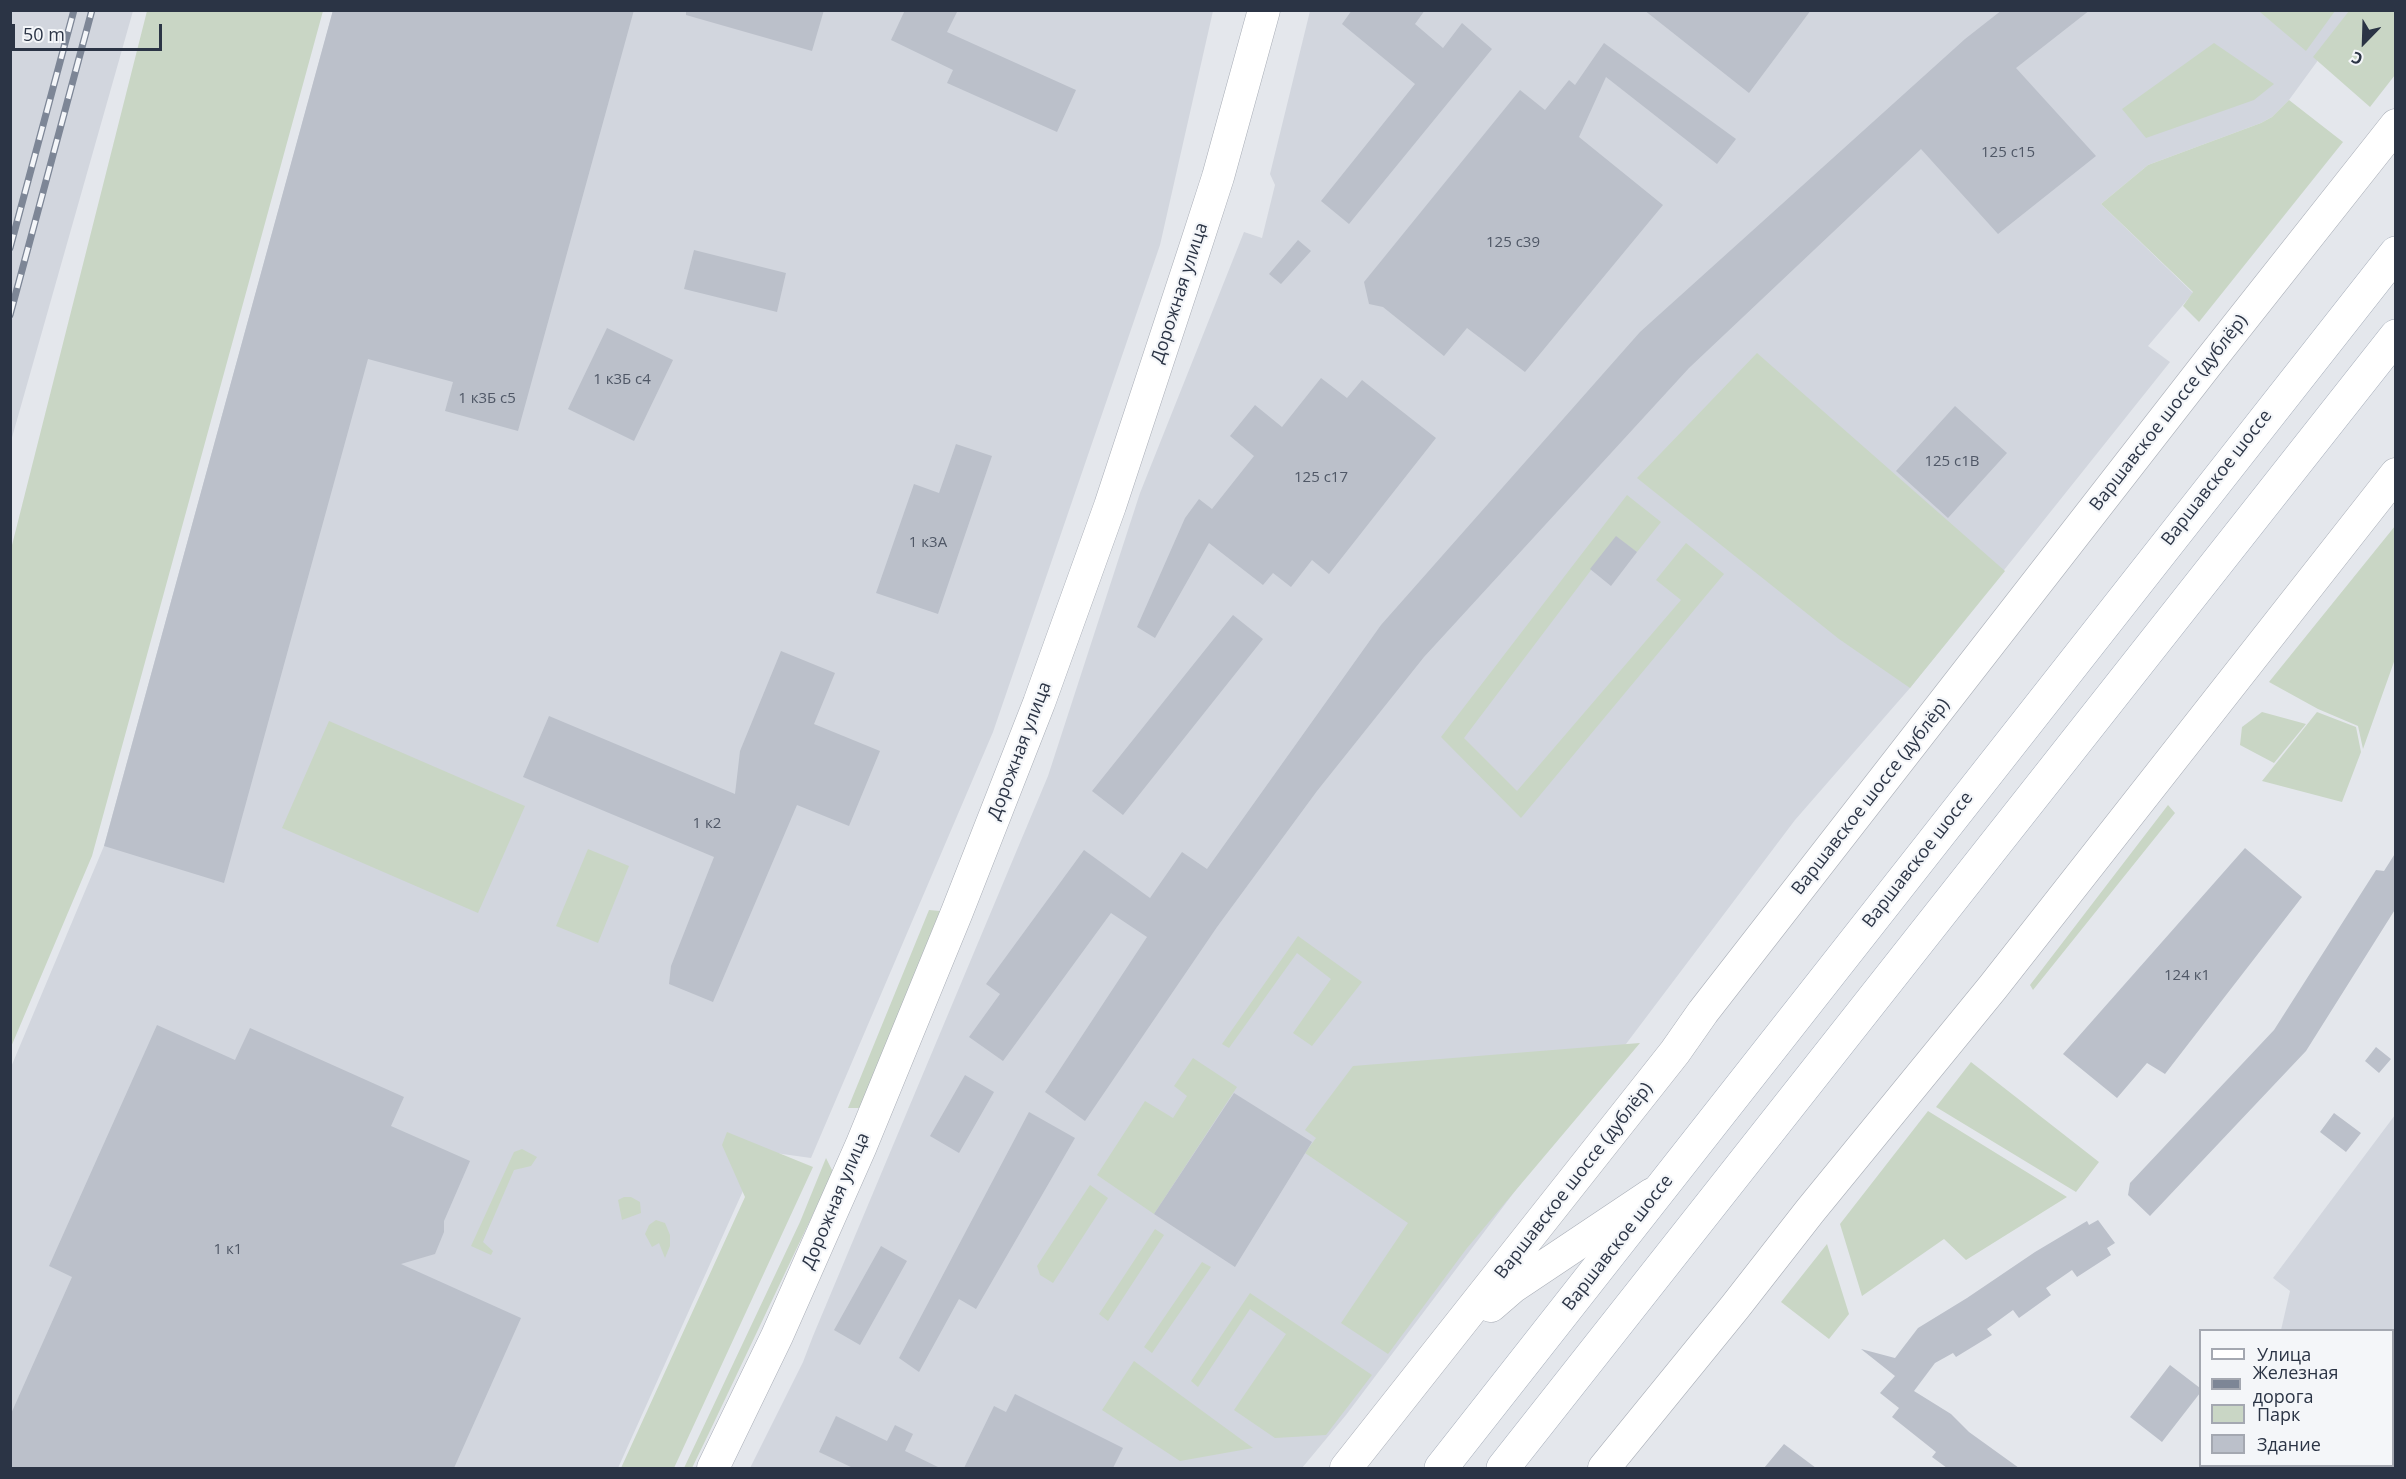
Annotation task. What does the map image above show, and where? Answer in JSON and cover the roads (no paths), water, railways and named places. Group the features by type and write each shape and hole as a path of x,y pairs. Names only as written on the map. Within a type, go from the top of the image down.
{"main road":[{"name":"Дорожная улица","path":"713,1468 777,1336 861,1146 957,912 1039,703 1110,506 1196,245 1218,177 1264,10"},
{"name":"Варшавское шоссе (дублёр)","path":"1346,1468 1412,1387 2396,125"},
{"name":"Варшавское шоссе","path":"1441,1468 2396,253"},
{"path":"1503,1468 2396,336"},
{"path":"1604,1468 1993,987 2396,474"},
{"path":"1412,1387 1474,1321 1513,1287 1660,1188"}],"railway":[{"path":"10,248 74,10"},
{"path":"10,315 92,10"}]}
